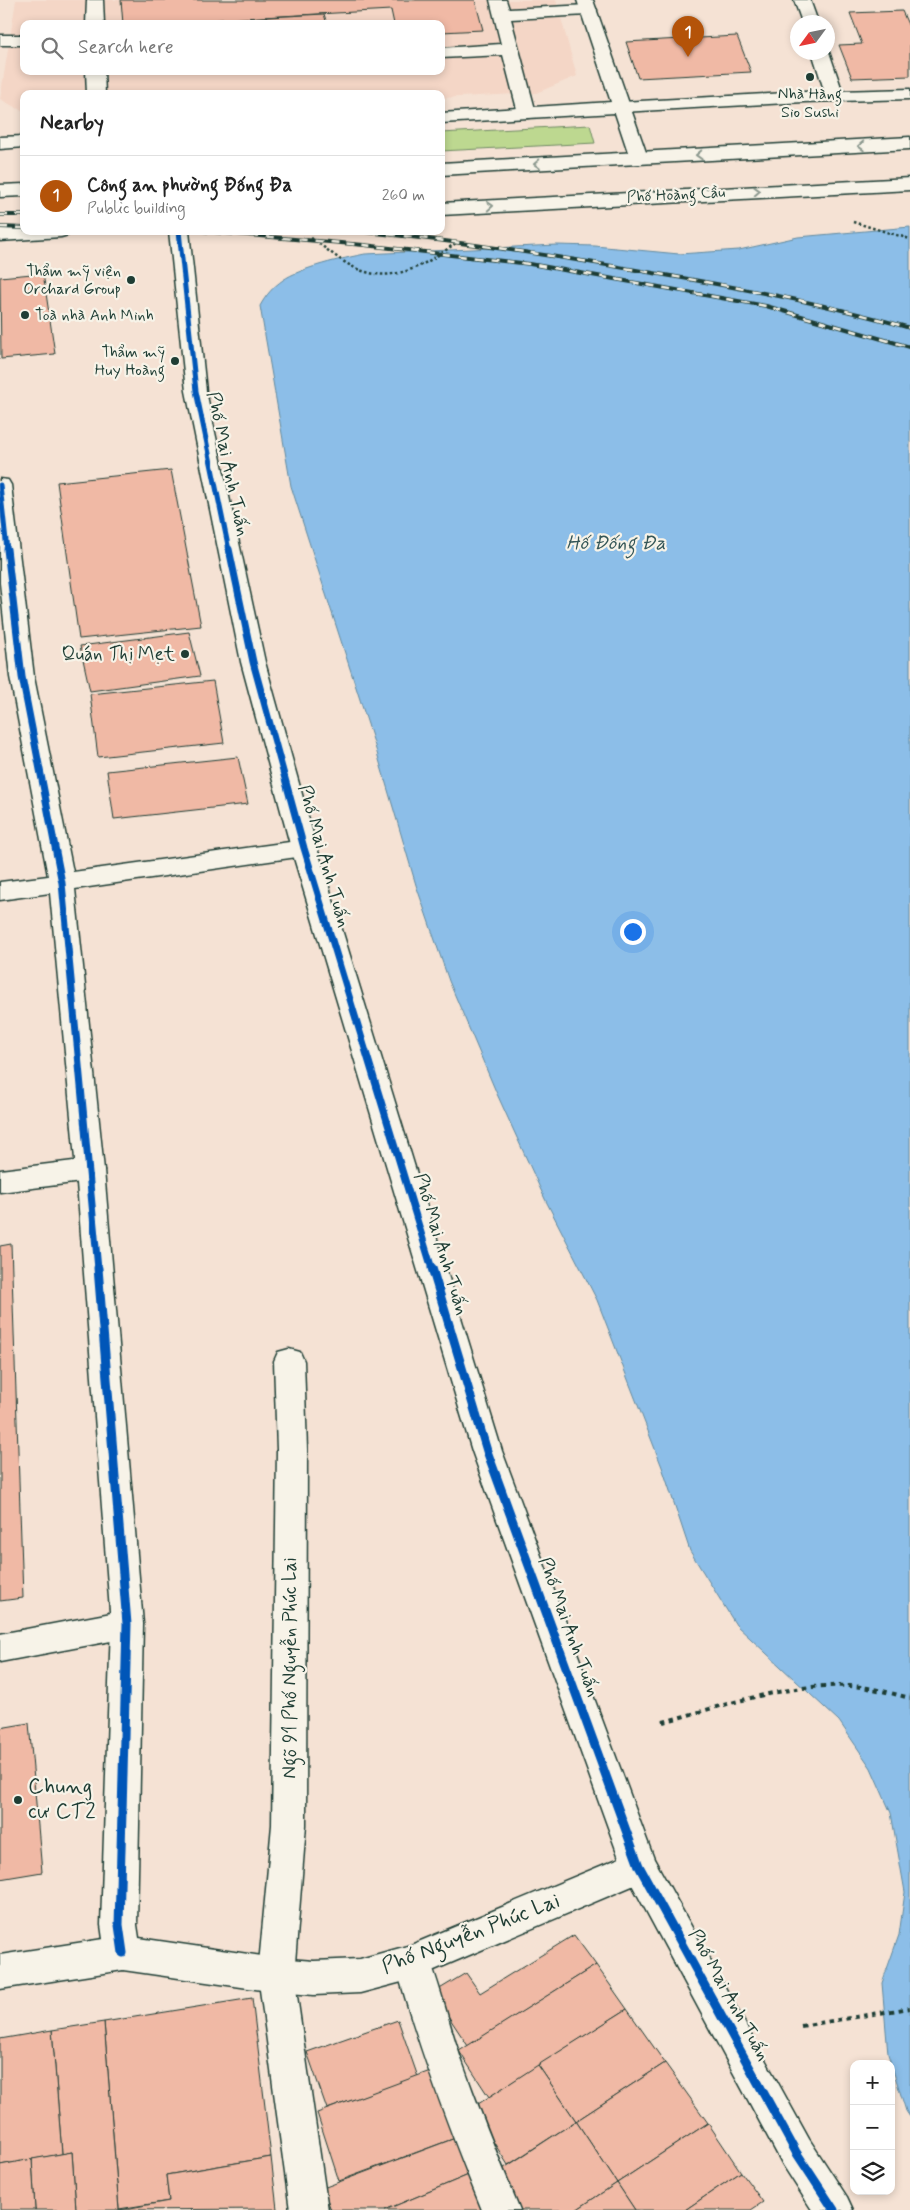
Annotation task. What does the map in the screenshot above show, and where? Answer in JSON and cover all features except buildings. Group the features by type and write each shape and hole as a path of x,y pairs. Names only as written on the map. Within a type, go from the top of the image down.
{"street":[{"path":"95,0 95,20"},
{"path":"802,0 807,15"},
{"path":"527,113 512,49 499,7 586,5 640,158"},
{"path":"0,40 20,40"},
{"path":"445,53 512,49"},
{"path":"824,60 836,96"},
{"path":"96,75 96,90"},
{"path":"445,118 836,96 910,94"},
{"path":"0,143 20,141"},
{"path":"445,169 910,143"},
{"name":"Phố Hoàng Cầu","path":"445,209 910,184"},
{"path":"0,191 20,190"},
{"path":"0,235 20,234"},
{"name":"Phố Mai Anh Tuấn","path":"179,235 196,391 254,662 304,848 487,1451 639,1866 796,2152 834,2210"},
{"path":"0,485 11,678 62,883 90,1170 127,1624 119,1925 123,1953"},
{"path":"0,891 304,848"},
{"path":"0,1181 90,1170"},
{"name":"Ngõ 91 Phố Nguyễn Phúc Lai","path":"289,1360 292,1450 289,1825 276,1975 309,2210"},
{"path":"0,1648 127,1624"},
{"name":"Phố Nguyễn Phúc Lai","path":"0,1972 123,1953 276,1975 314,1978 360,1976 413,1962 639,1866"},
{"path":"413,1962 434,2035 466,2127 501,2210"}],"path":[{"path":"867,226 910,239"},
{"path":"311,238 362,271 389,274 418,268 447,250"},
{"path":"663,1722 787,1690 844,1686 888,1692 910,1698"},
{"path":"801,2026 910,2008"}],"shaded area":[{"path":"16,0 556,0 577,76 536,93 445,98 445,90 20,90 20,110 0,99"}],"green space":[{"path":"590,125 595,143 445,151 445,133"}],"water":[{"name":"Hố Đống Đa","path":"910,227 910,2117 906,2111 895,2076 895,2060 890,2060 888,2054 882,1983 899,1935 905,1892 891,1813 871,1768 839,1721 736,1625 690,1551 662,1467 597,1300 545,1199 497,1094 449,981 416,885 375,746 291,486 260,306 273,288 300,271 365,254 557,245 595,246 679,254 739,250 798,237"}],"railway":[{"path":"0,215 20,215"},
{"path":"0,227 20,228"},
{"path":"249,235 364,245 530,264 766,306 910,347"},
{"path":"394,235 583,261 691,279 817,304 910,328"}],"cycle path":[{"path":"179,235 196,391 253,662 304,848 487,1451 639,1866 796,2152 834,2210"},
{"path":"0,485 22,677 62,883 90,1170 127,1624 119,1925 123,1953"}],"place":[{"name":"Công an phường Đống Đa","path":"688,57"},
{"name":"Nhà Hàng Sio Sushi","path":"810,77"},
{"name":"Thẩm mỹ viện Orchard Group","path":"131,280"},
{"name":"Toà nhà Anh Minh","path":"25,315"},
{"name":"Thẩm mỹ Huy Hoàng","path":"175,361"},
{"name":"Quán Thị Mẹt","path":"185,654"},
{"name":"Chung cư CT2","path":"18,1800"}]}
